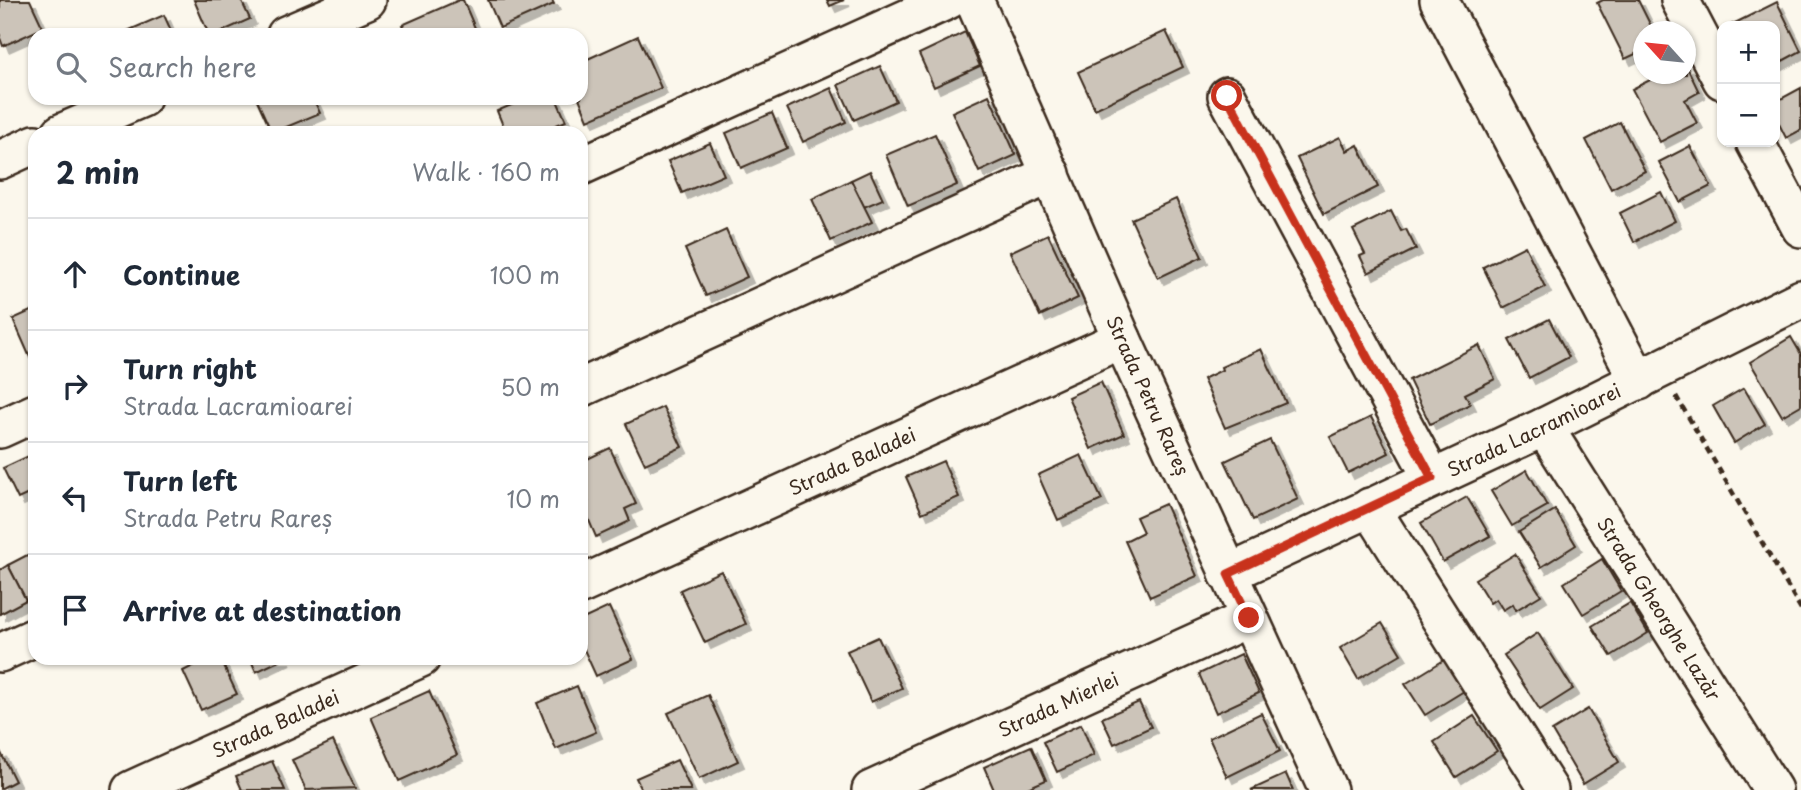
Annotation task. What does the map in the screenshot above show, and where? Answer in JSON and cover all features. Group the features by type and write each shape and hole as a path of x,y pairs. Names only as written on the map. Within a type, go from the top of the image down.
{"street":[{"path":"302,28 367,0"},
{"path":"588,163 948,0"},
{"name":"Strada Petru Rareș","path":"974,0 1122,339 1328,790"},
{"path":"1439,0 1650,375"},
{"path":"1680,0 1717,70"},
{"path":"1227,96 1432,478"},
{"path":"77,126 126,105"},
{"path":"0,160 28,147"},
{"path":"1758,147 1801,228"},
{"path":"588,385 1051,174"},
{"name":"Strada Lacramioarei","path":"1228,574 1545,427 1801,300"},
{"name":"Strada Baladei","path":"588,582 1122,339"},
{"path":"0,429 28,416"},
{"name":"Strada Gheorghe Lazăr","path":"1545,427 1773,790"},
{"path":"1370,507 1549,790"},
{"name":"Strada Mierlei","path":"871,790 1249,618"},
{"path":"0,653 28,640"},
{"name":"Strada Baladei","path":"131,790 406,665"}],"path":[{"path":"1650,375 1801,610"}],"building":[{"path":"0,0 30,0 43,28 28,28 28,35 3,46 0,38"},
{"path":"194,0 241,0 250,19 230,28 206,28"},
{"path":"463,0 475,28 404,28 402,25"},
{"path":"488,0 552,0 554,4 500,28"},
{"path":"827,0 844,0 830,6"},
{"path":"1603,0 1638,0 1648,21 1633,21 1633,55 1625,59 1597,3"},
{"path":"1777,2 1801,51 1780,62 1780,21 1739,21"},
{"path":"164,15 170,28 134,28"},
{"path":"1166,31 1183,67 1095,109 1078,72"},
{"path":"965,32 980,66 934,87 919,54"},
{"path":"638,36 661,88 588,120 582,105 588,105 588,59"},
{"path":"880,66 896,101 854,120 838,85"},
{"path":"1642,84 1695,84 1699,92 1685,100 1697,123 1660,142 1632,89"},
{"path":"831,88 846,122 803,142 787,108"},
{"path":"1801,88 1801,130 1786,138 1780,126 1780,99"},
{"path":"989,95 1016,155 979,172 952,112"},
{"path":"259,105 316,105 320,113 289,126 269,126"},
{"path":"511,105 559,105 566,121 554,126 503,126 497,111"},
{"path":"772,113 787,148 741,168 726,133"},
{"path":"1620,122 1645,171 1611,189 1586,140"},
{"path":"935,134 957,185 908,206 886,155"},
{"path":"1340,137 1347,151 1358,145 1378,187 1324,214 1297,158"},
{"path":"710,143 724,175 682,193 668,161"},
{"path":"1690,146 1711,186 1680,202 1659,162"},
{"path":"870,171 883,199 864,207 851,180"},
{"path":"851,180 872,222 831,241 812,199"},
{"path":"1661,192 1675,221 1634,242 1620,213"},
{"path":"1176,199 1202,257 1158,278 1131,219"},
{"path":"1391,211 1401,231 1406,229 1416,249 1368,273 1360,256 1365,254 1353,230"},
{"path":"726,230 747,277 706,296 685,249"},
{"path":"1048,234 1078,298 1040,316 1010,252"},
{"path":"1525,246 1545,287 1503,308 1483,267"},
{"path":"28,312 28,353 13,319"},
{"path":"1549,319 1569,357 1529,378 1509,340"},
{"path":"1791,337 1801,354 1801,405 1782,416 1750,362"},
{"path":"1479,345 1495,379 1465,394 1470,404 1430,424 1409,380"},
{"path":"1261,349 1286,403 1225,428 1203,379 1222,370 1221,367"},
{"path":"1101,382 1124,434 1091,449 1068,397"},
{"path":"1744,388 1765,424 1734,443 1713,406"},
{"path":"663,407 682,447 645,464 626,424"},
{"path":"1371,417 1389,453 1348,473 1330,437"},
{"path":"1270,440 1298,499 1253,520 1225,461"},
{"path":"610,448 636,504 625,509 630,521 596,537 588,518 588,459"},
{"path":"1081,455 1102,500 1058,520 1038,475"},
{"path":"28,456 28,494 18,499 3,468"},
{"path":"943,461 959,497 922,513 906,477"},
{"path":"1527,470 1547,506 1512,526 1491,491"},
{"path":"1467,497 1490,536 1443,562 1421,523"},
{"path":"1165,504 1197,576 1150,597 1125,541 1143,532 1136,517"},
{"path":"1555,510 1576,545 1541,567 1519,532"},
{"path":"1515,554 1541,595 1516,610 1513,604 1503,610 1496,599 1490,603 1475,579"},
{"path":"28,555 26,600 8,565"},
{"path":"1602,559 1621,591 1583,614 1564,583"},
{"path":"8,565 26,600 0,614 0,570"},
{"path":"721,571 746,624 705,643 680,590"},
{"path":"1630,603 1648,633 1611,656 1592,626"},
{"path":"609,607 633,659 596,676 588,658 588,617"},
{"path":"1382,623 1401,654 1358,679 1340,648"},
{"path":"1538,633 1573,689 1540,710 1504,655"},
{"path":"878,637 902,688 871,702 847,651"},
{"path":"1241,654 1259,693 1216,713 1199,674"},
{"path":"1444,660 1464,691 1425,715 1405,684"},
{"path":"195,665 223,665 237,694 201,710 183,671"},
{"path":"253,665 270,665 256,672"},
{"path":"577,686 596,732 556,749 537,703"},
{"path":"429,691 457,755 399,781 371,717"},
{"path":"708,695 738,761 699,779 668,713"},
{"path":"1139,702 1151,727 1114,744 1102,718"},
{"path":"1588,709 1619,762 1583,784 1552,731"},
{"path":"1261,713 1280,751 1227,777 1209,738"},
{"path":"1474,716 1497,751 1456,777 1434,742"},
{"path":"1081,724 1094,755 1057,772 1043,742"},
{"path":"333,741 355,788 306,790 292,760"},
{"path":"1031,746 1046,780 1023,790 994,790 984,767"},
{"path":"0,751 15,781 0,789"},
{"path":"677,760 691,790 642,790 636,778"},
{"path":"272,761 285,790 242,790 236,776"},
{"path":"1286,774 1293,790 1251,790"}],"route":[{"path":"1227,96 1432,478 1228,574 1249,618"}]}
